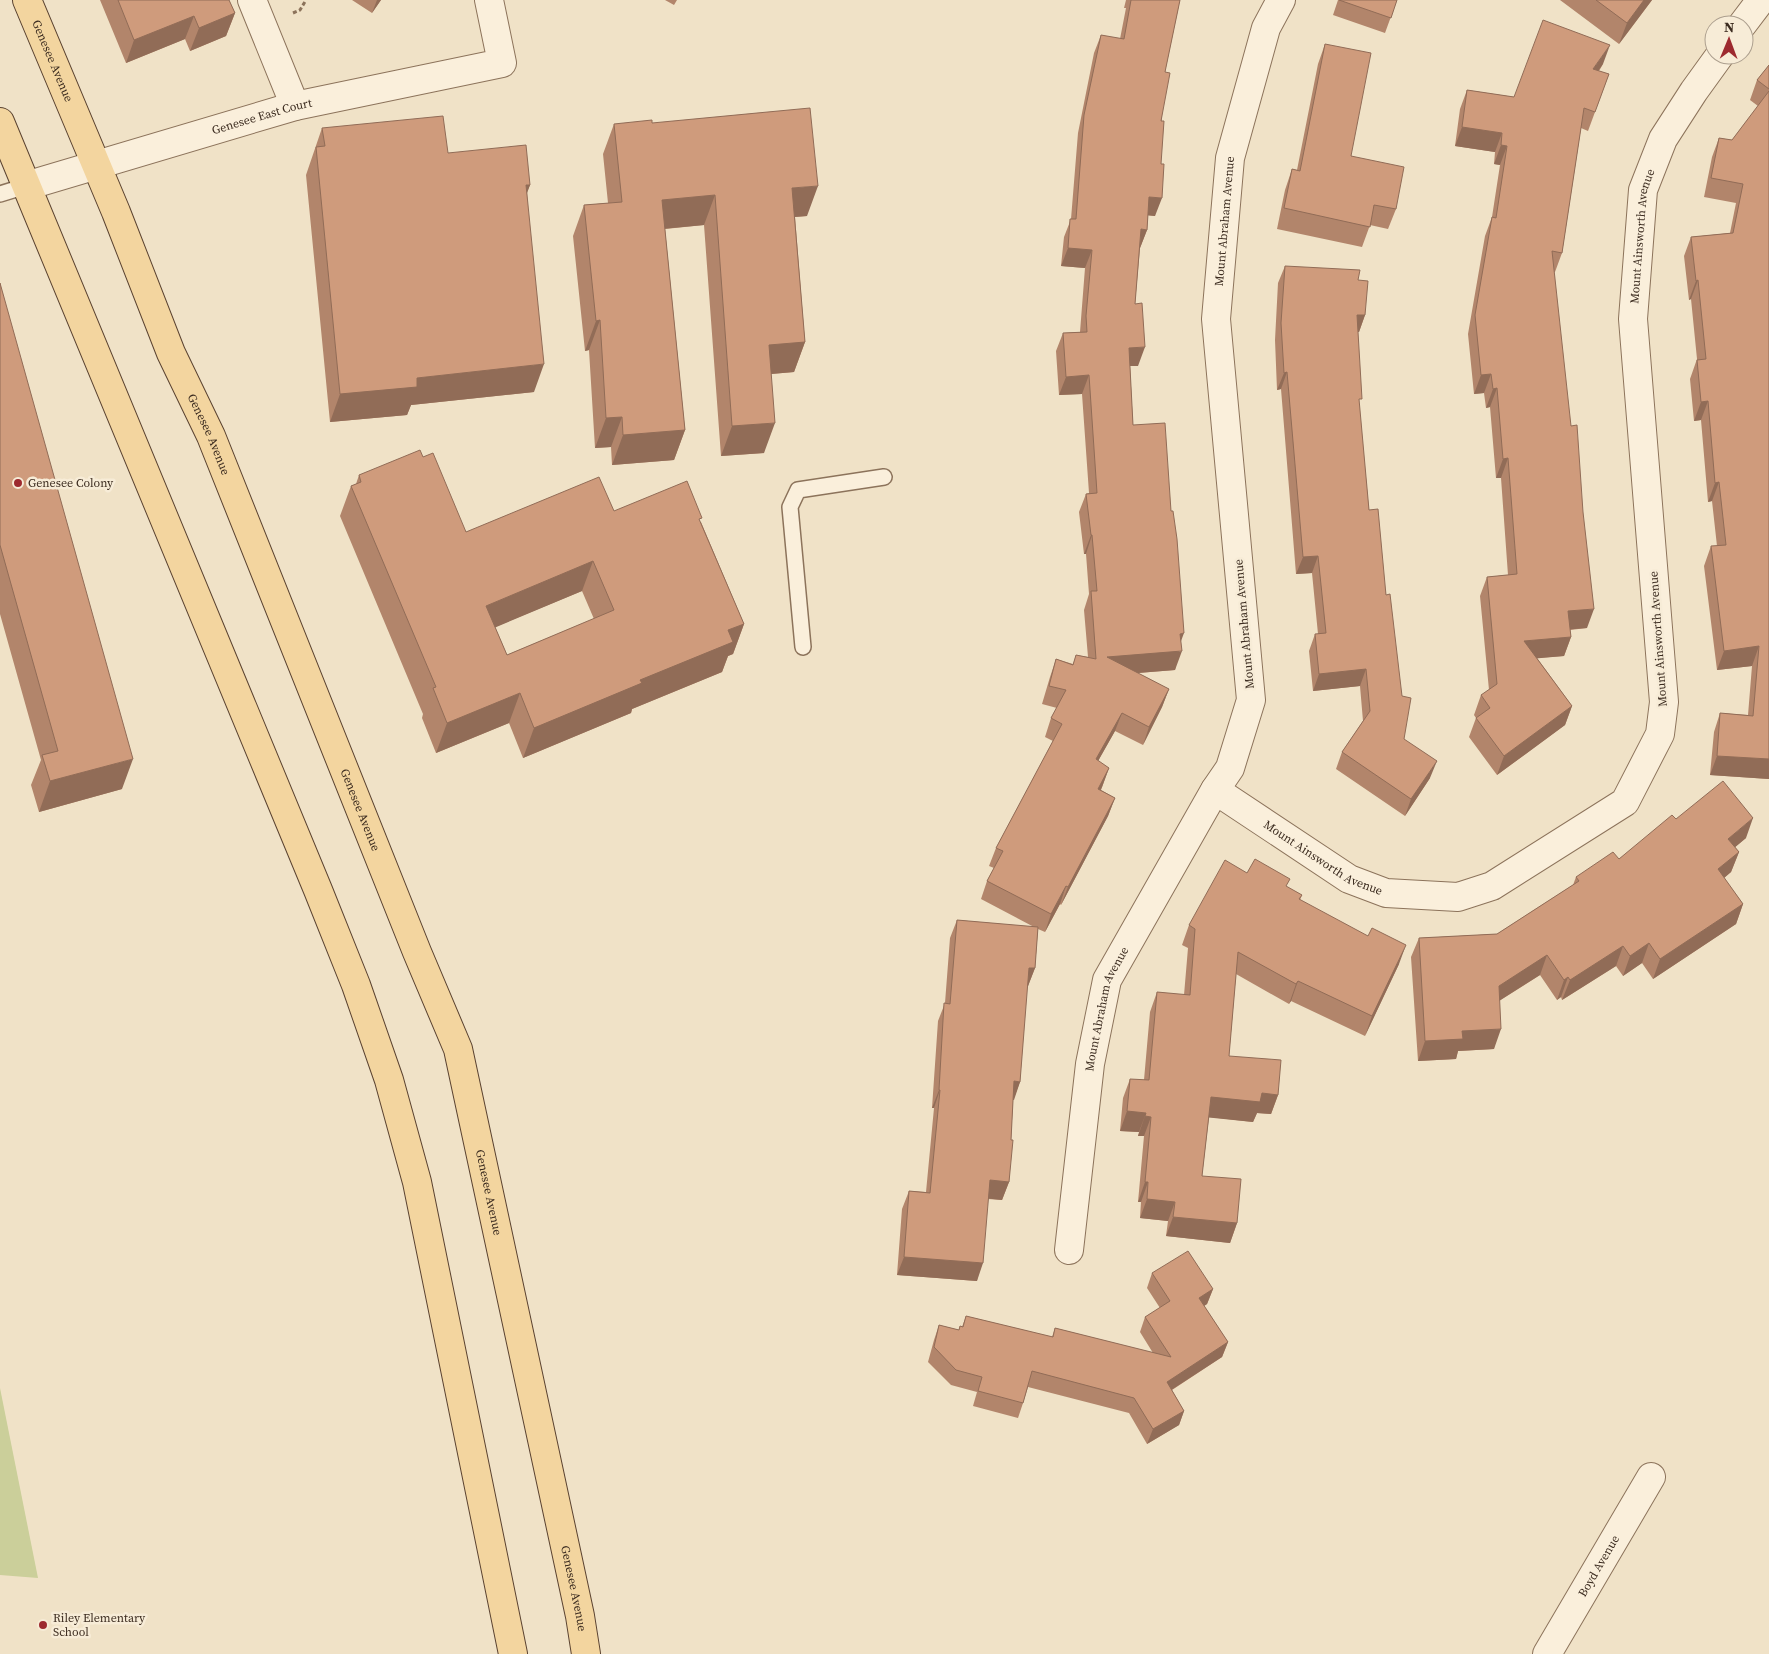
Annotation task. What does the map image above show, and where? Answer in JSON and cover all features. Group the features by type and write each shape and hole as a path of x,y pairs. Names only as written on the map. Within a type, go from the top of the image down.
{"main road":[{"name":"Genesee Avenue","path":"27,0 171,353 214,446 417,952 458,1049 580,1616 586,1654"},
{"path":"0,122 332,925 356,985 389,1080 417,1182 513,1654"}],"street":[{"path":"252,0 295,106"},
{"name":"Genesee East Court","path":"26,186 295,106 502,63 489,0"},
{"name":"Mount Abraham Avenue","path":"1069,1250 1090,1064 1106,980 1215,790 1230,768 1251,700 1216,318 1230,158 1266,28 1281,0"},
{"path":"1750,15 1761,0"},
{"name":"Mount Ainsworth Avenue","path":"1215,790 1349,879 1386,893 1458,897 1492,886 1625,802 1660,734 1664,702 1634,319 1643,190 1663,139 1694,90 1713,65"},
{"name":"Boyd Avenue","path":"1547,1654 1651,1477"}],"lane":[{"path":"0,194 26,186"},
{"path":"803,648 790,507 798,490 884,477"}],"green space":[{"path":"0,1388 38,1578 0,1575"}],"building":[{"path":"118,0 229,0 235,13 199,28 194,16 134,40"},
{"path":"1131,0 1180,0 1165,72 1170,73 1161,121 1164,121 1161,164 1164,164 1162,198 1149,197 1147,230 1141,229 1135,304 1142,303 1145,347 1129,348 1133,425 1165,423 1171,511 1173,511 1177,539 1184,633 1180,634 1182,651 1107,657 1169,689 1149,727 1122,713 1096,759 1109,768 1098,789 1115,798 1068,887 1066,886 1051,914 987,881 1003,851 996,848 1062,724 1051,718 1066,690 1049,686 1056,659 1073,665 1076,655 1096,659 1091,591 1097,591 1086,494 1097,493 1089,375 1066,377 1063,333 1087,332 1086,316 1092,250 1068,248 1070,219 1076,219 1084,115 1101,35 1124,39"},
{"path":"1339,0 1397,0 1391,18"},
{"path":"1596,0 1644,0 1627,23"},
{"path":"1543,20 1610,45 1593,69 1609,74 1595,112 1584,108 1562,253 1552,251 1571,426 1577,425 1583,512 1594,609 1568,611 1571,637 1524,641 1572,706 1504,756 1476,718 1490,708 1481,695 1497,684 1487,577 1517,574 1508,458 1503,459 1497,388 1493,389 1491,374 1481,375 1475,315 1492,217 1496,218 1507,146 1501,145 1502,133 1462,127 1467,90 1514,97"},
{"path":"1325,44 1371,53 1351,156 1404,167 1396,209 1374,205 1370,227 1284,208 1292,169 1300,171"},
{"path":"1769,65 1769,89 1757,80"},
{"path":"1769,91 1769,759 1717,756 1720,713 1753,716 1759,646 1724,651 1711,546 1726,545 1719,482 1715,483 1708,401 1701,402 1697,360 1706,359 1698,280 1696,281 1691,237 1733,233 1743,184 1711,178 1719,138 1732,140"},
{"path":"810,108 818,186 792,188 805,342 769,345 775,423 732,426 715,195 662,200 685,430 623,435 622,417 606,418 600,320 596,321 584,205 622,202 614,124 652,120 652,123"},
{"path":"443,116 448,153 526,145 530,185 526,185 544,364 417,378 417,387 340,394 316,147 325,146 322,128"},
{"path":"1285,266 1360,270 1358,280 1368,281 1365,315 1357,315 1362,399 1359,399 1369,510 1378,509 1386,595 1390,594 1402,696 1411,698 1404,739 1437,761 1411,799 1342,752 1370,711 1366,669 1319,674 1315,634 1326,633 1318,556 1303,557 1287,372 1284,373 1281,323"},
{"name":"Genesee Colony","path":"0,283 133,759 50,781 42,755 58,751 0,545"},
{"path":"420,450 423,457 433,453 466,532 599,477 614,511 687,481 702,518 699,519 744,624 728,630 733,642 640,680 642,683 534,728 520,693 447,723 433,688 436,687 351,486 361,482 359,475","holes":["593,561 614,610 507,655 486,606"]},
{"path":"1723,781 1753,818 1728,839 1739,852 1718,869 1743,904 1660,959 1649,943 1630,956 1623,946 1570,980 1568,977 1564,980 1547,955 1499,986 1501,1029 1462,1031 1463,1039 1425,1041 1419,938 1497,934 1579,881 1576,877 1613,852 1619,859 1672,815 1676,819"},
{"path":"1255,859 1290,879 1286,886 1302,895 1299,899 1368,936 1372,928 1406,945 1372,1016 1298,981 1296,984 1238,952 1229,1056 1281,1060 1278,1095 1262,1093 1260,1102 1211,1097 1202,1176 1241,1179 1237,1223 1173,1217 1175,1202 1147,1199 1148,1182 1145,1182 1151,1117 1145,1116 1146,1113 1127,1111 1130,1079 1149,1080 1157,992 1190,995 1195,929 1189,925 1225,860 1247,873"},
{"path":"957,920 1038,927 1035,968 1029,968 1020,1082 1014,1081 1011,1140 1013,1140 1009,1182 990,1180 983,1263 904,1257 909,1191 930,1193 940,1090 944,1003 950,1004"},
{"path":"1188,1251 1213,1289 1199,1298 1228,1342 1167,1382 1184,1411 1153,1429 1134,1398 1032,1371 1023,1403 978,1391 982,1377 956,1370 934,1347 939,1325 959,1330 960,1326 963,1327 966,1316 1053,1337 1055,1328 1171,1357 1145,1317 1170,1301 1152,1273"}],"place":[{"name":"Genesee Colony","path":"18,483"},
{"name":"Riley Elementary School","path":"43,1625"}]}
